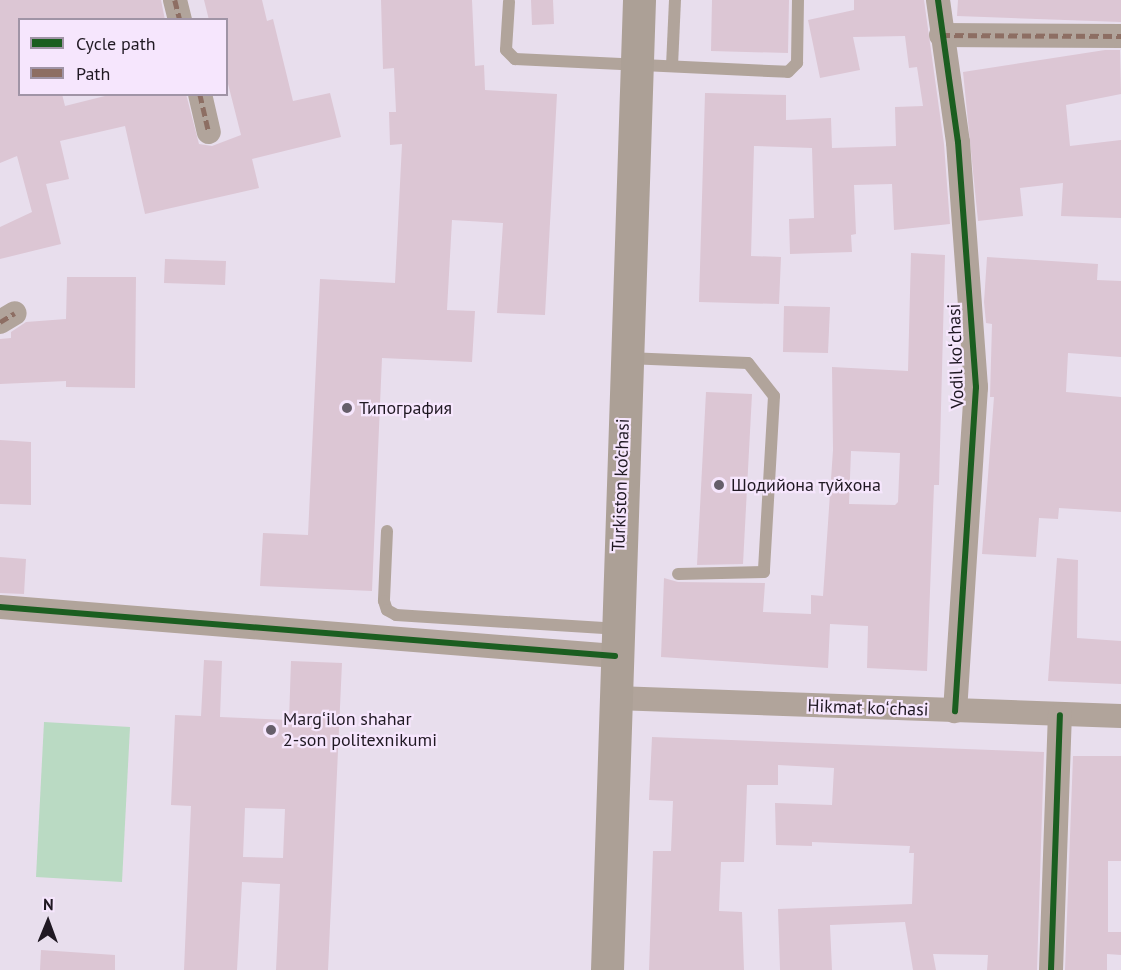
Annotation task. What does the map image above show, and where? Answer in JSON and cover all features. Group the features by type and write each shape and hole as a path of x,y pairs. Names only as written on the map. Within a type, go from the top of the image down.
{"main road":[{"name":"Turkiston ko’chasi","path":"607,970 615,642 639,0"}],"street":[{"path":"175,0 180,18"},
{"name":"Vodil koʻchasi","path":"938,0 941,35 958,142 976,387 955,711"},
{"path":"941,35 1121,36"},
{"path":"200,96 209,132"},
{"path":"0,607 615,642"},
{"name":"Hikmat koʻchasi","path":"615,698 1121,717"},
{"path":"1052,970 1060,715"}],"lane":[{"path":"672,66 675,0"},
{"path":"509,2 509,56 788,72 794,69 798,0"},
{"path":"626,358 748,363 774,396 764,572 678,574"},
{"path":"387,531 384,601 387,610 396,615 615,642"}],"green space":[{"path":"44,722 130,727 122,882 36,877"}],"building":[{"path":"0,0 161,0 165,18 18,18 18,96 62,96 65,106 105,96 187,96 199,144 212,146 241,135 228,84 228,18 208,18 204,0 262,0 267,21 273,19 293,101 330,93 341,137 252,159 259,188 145,214 125,126 60,141 69,179 46,184 61,244 0,259 0,227 32,212 17,156 0,163"},
{"path":"381,0 472,0 475,66 484,65 485,90 557,94 545,315 497,313 503,223 452,220 447,310 475,311 472,362 382,358 372,591 260,586 263,533 308,535 320,279 395,283 402,144 390,145 389,112 396,112 394,68 383,69"},
{"path":"531,0 553,0 554,24 532,25"},
{"path":"712,0 789,0 788,53 711,51"},
{"path":"854,0 924,0 944,144 950,224 894,230 892,184 854,185 856,234 851,235 852,252 790,254 789,219 814,218 812,148 754,146 751,256 781,257 779,304 699,302 705,93 786,95 786,120 831,118 832,148 896,146 895,107 923,106 917,67 909,68 905,36 853,37 860,70 820,78 808,20 854,10"},
{"path":"958,0 1121,0 1121,22 957,16"},
{"path":"1105,50 1120,50 1121,94 1066,105 1070,146 1121,140 1121,218 1061,216 1063,183 1020,188 1023,216 978,221 963,72"},
{"path":"911,253 945,255 939,485 934,485 927,671 867,668 868,626 830,624 828,668 661,657 664,578 678,582 765,583 763,612 811,614 811,595 823,596 833,450 832,367 908,371","holes":["851,451 900,453 898,502 895,505 849,504"]},
{"path":"987,257 1098,264 1097,280 1121,281 1121,357 1068,353 1066,392 1121,397 1121,512 1059,508 1058,519 1039,518 1036,557 982,554 994,397 990,397 992,324 986,323 984,302"},
{"path":"165,259 226,261 225,285 164,283"},
{"path":"67,277 136,277 135,388 66,387 66,381 0,384 0,339 11,338 11,332 26,322 66,319"},
{"path":"784,306 830,307 828,353 783,352"},
{"path":"706,392 752,394 743,564 697,565"},
{"path":"0,440 31,442 31,505 0,504"},
{"path":"0,557 26,559 24,594 0,593"},
{"path":"1057,558 1078,560 1077,638 1121,641 1121,684 1048,681"},
{"path":"204,660 222,661 220,717 289,720 291,661 342,663 328,970 276,970 280,884 242,882 237,970 184,970 191,806 171,805 175,715 201,716","holes":["245,808 285,809 283,858 243,857"]},
{"path":"652,737 1044,752 1037,970 987,970 988,955 933,954 936,970 913,970 905,922 830,925 832,970 780,970 778,909 912,904 914,853 909,853 910,846 812,842 812,846 776,845 775,803 832,805 834,768 778,765 778,785 747,785 744,862 721,862 719,911 742,912 744,970 649,970 653,851 671,851 673,801 649,800"},
{"path":"1073,756 1121,756 1121,861 1108,861 1108,932 1121,932 1121,955 1107,954 1107,970 1065,970"},
{"path":"41,950 115,955 115,970 40,970"}],"marked path":[{"path":"175,0 180,18"},
{"path":"941,35 1121,36"},
{"path":"200,96 209,132"},
{"path":"0,322 15,313"}],"cycle path":[{"path":"938,0 958,142 976,387 955,711"},
{"path":"0,607 615,656"},
{"path":"1051,970 1060,715"}],"place":[{"name":"Типография","path":"347,408"},
{"name":"Шодийона туйхона","path":"719,485"},
{"name":"Margʻilon shahar 2-son politexnikumi","path":"271,730"}]}
